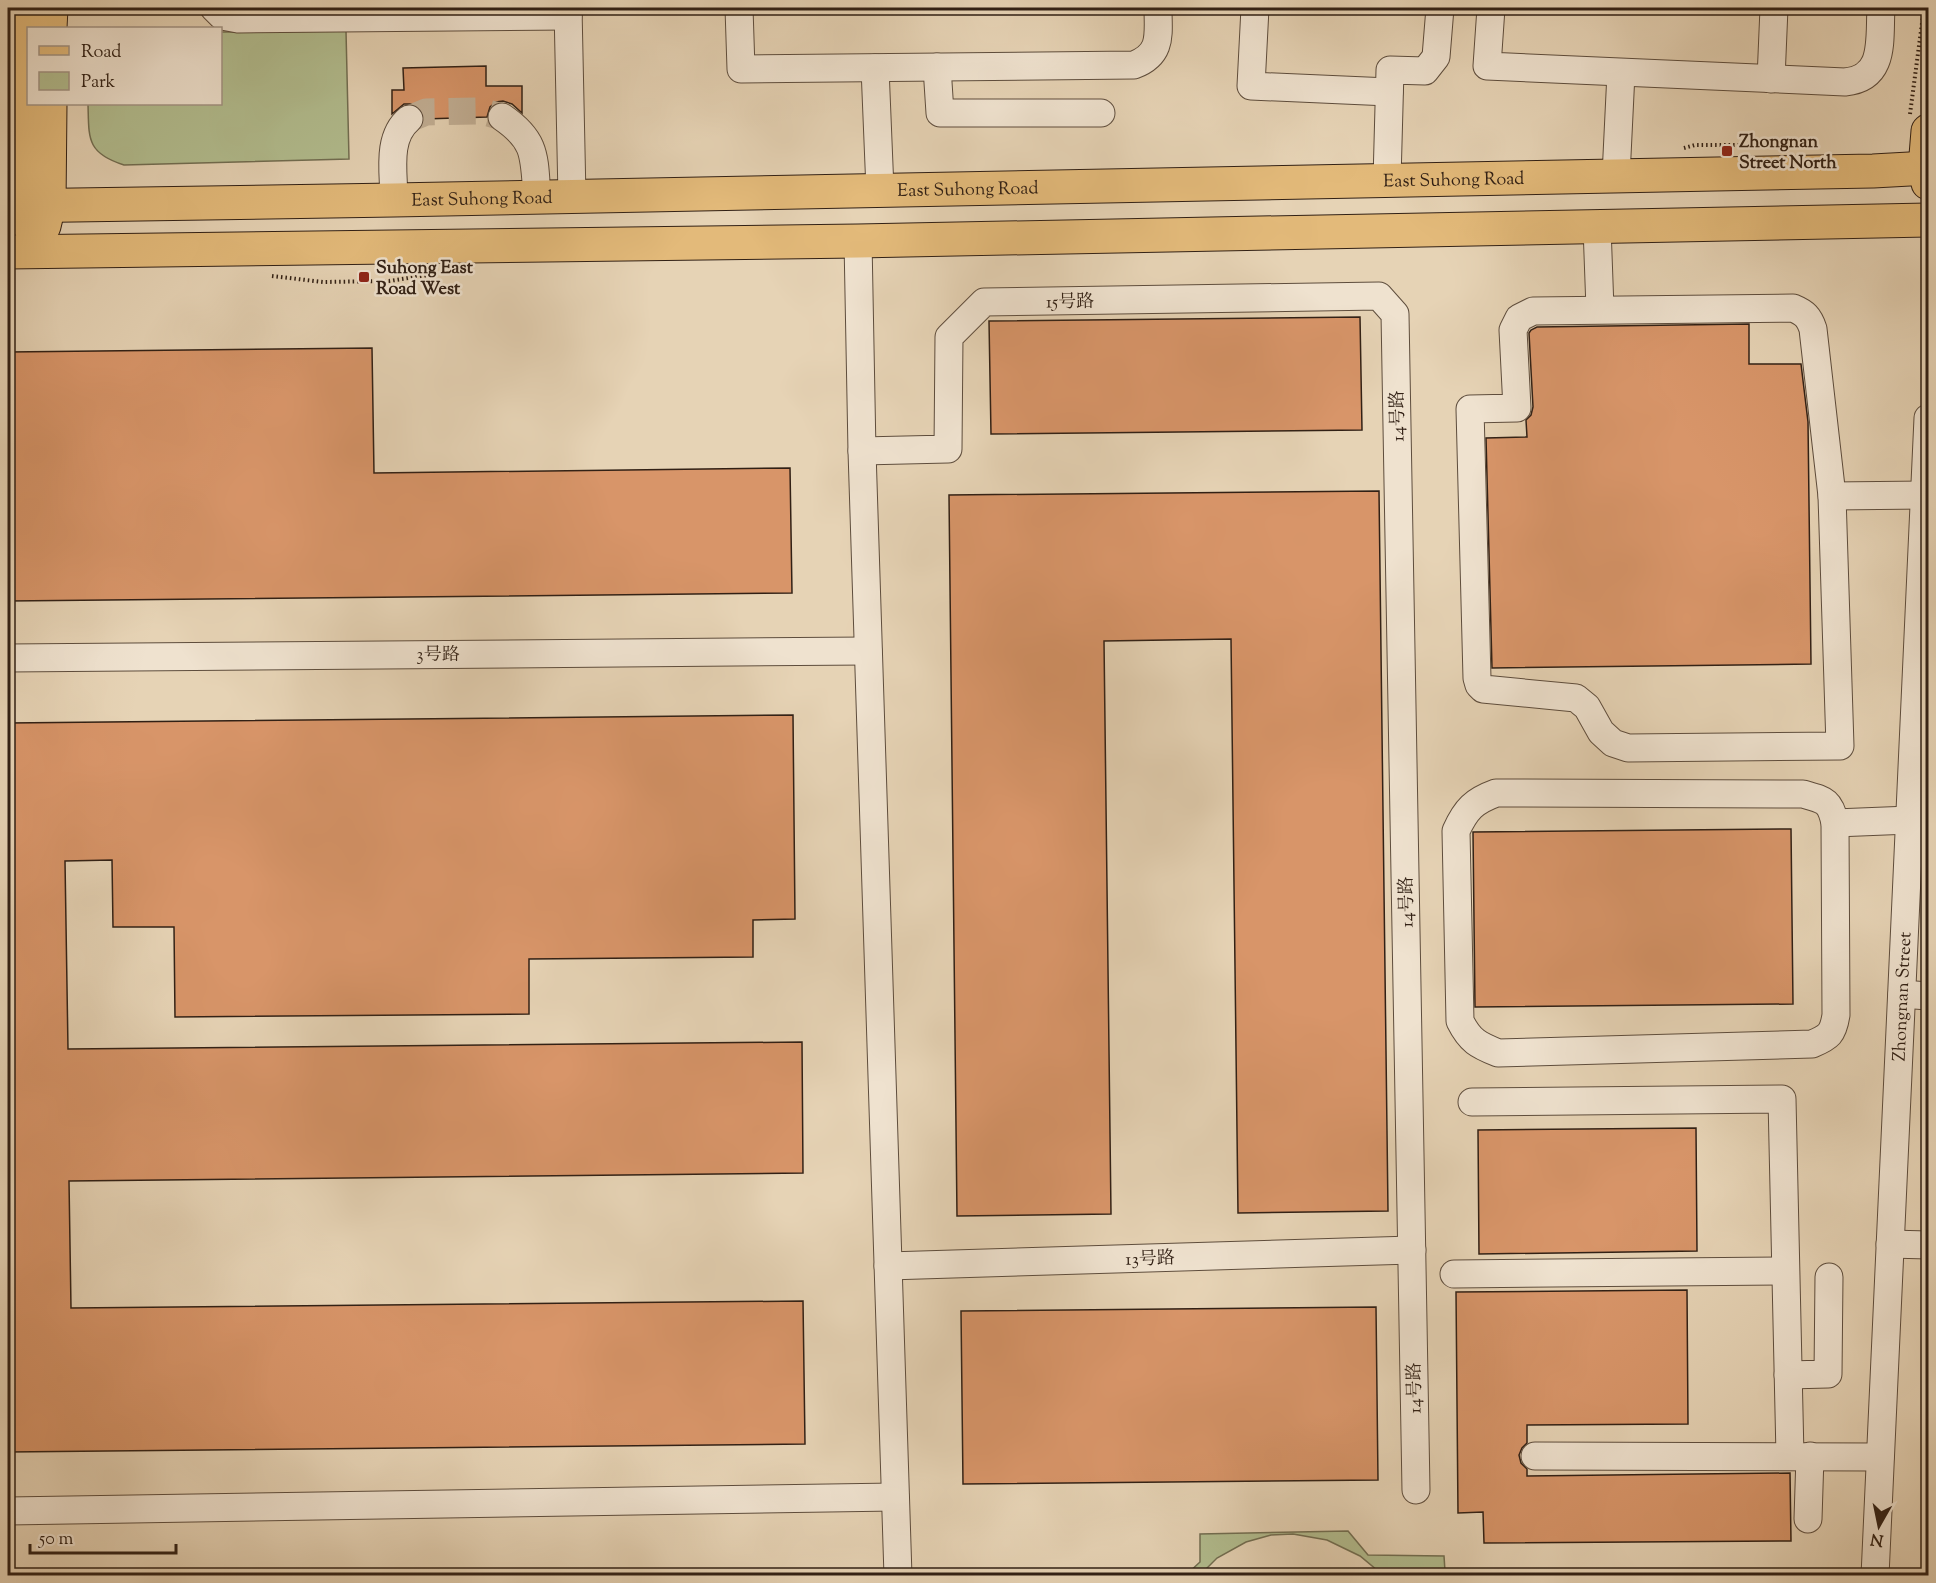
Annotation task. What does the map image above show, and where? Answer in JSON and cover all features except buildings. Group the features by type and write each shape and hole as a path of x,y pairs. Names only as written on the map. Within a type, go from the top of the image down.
{"main road":[{"path":"24,8 27,205 23,252 858,241 1929,220"},
{"path":"51,8 51,27"},
{"path":"27,205 50,105"},
{"path":"1927,173 1929,131"},
{"name":"East Suhong Road","path":"27,205 1862,171 1927,173"}],"street":[{"path":"214,8 222,16 238,19 568,12 572,196"},
{"path":"739,8 741,69 1134,65 1147,60 1155,48 1158,35 1158,8"},
{"path":"1255,8 1251,86 1389,92"},
{"path":"1387,180 1390,70 1425,71 1436,57 1440,8"},
{"path":"1491,8 1487,66 1845,82 1858,81 1869,74 1875,65 1881,8"},
{"path":"1771,79 1774,8"},
{"path":"937,67 940,113 1101,113"},
{"path":"875,68 880,190"},
{"path":"1616,176 1621,73"},
{"path":"502,117 517,128 528,141 534,154 537,197"},
{"path":"394,200 393,151 395,139 400,126 409,119"},
{"path":"1597,227 1600,309"},
{"path":"858,241 862,451 898,1575"},
{"name":"15号路","path":"862,451 948,449 949,337 984,302 1379,296 1395,314"},
{"path":"1793,308 1804,312 1810,319 1813,329 1832,496 1840,746 1628,748 1613,743 1601,732 1587,707 1576,698 1483,689 1479,685 1470,409 1516,408 1513,330 1519,318 1533,311 1600,309 1793,308"},
{"name":"14号路","path":"1395,314 1416,1490"},
{"name":"Zhongnan Street","path":"1875,1575 1910,820 1925,557 1929,418"},
{"path":"1832,496 1925,495"},
{"name":"3号路","path":"8,658 868,651"},
{"path":"1496,793 1803,794 1820,799 1832,808 1835,823 1836,1015 1834,1029 1825,1039 1812,1044 1498,1053 1480,1047 1467,1036 1460,1022 1456,831 1463,814 1479,799 1496,793"},
{"path":"1835,823 1910,820"},
{"path":"1902,994 1929,996"},
{"path":"1472,1102 1782,1099 1788,1376 1808,1519"},
{"path":"1890,1244 1929,1245"},
{"name":"13号路","path":"888,1266 1412,1250"},
{"path":"1454,1274 1785,1271"},
{"path":"1788,1376 1828,1374 1829,1276"},
{"path":"1534,1456 1880,1457"},
{"path":"8,1511 896,1497"}],"green space":[{"path":"346,31 349,159 124,165 102,155 96,149 90,135 88,105 222,105 222,32"},
{"path":"1348,1531 1368,1555 1444,1556 1445,1571 1544,1569 1544,1575 1383,1575 1360,1556 1327,1540 1293,1534 1271,1535 1246,1542 1217,1558 1200,1575 1186,1575 1200,1562 1200,1534"}],"tunnel":[{"path":"409,119 426,112 481,111 502,117"}],"place":[{"name":"Zhongnan Street North","path":"1727,151"},
{"name":"Suhong East Road West","path":"364,277"}]}
